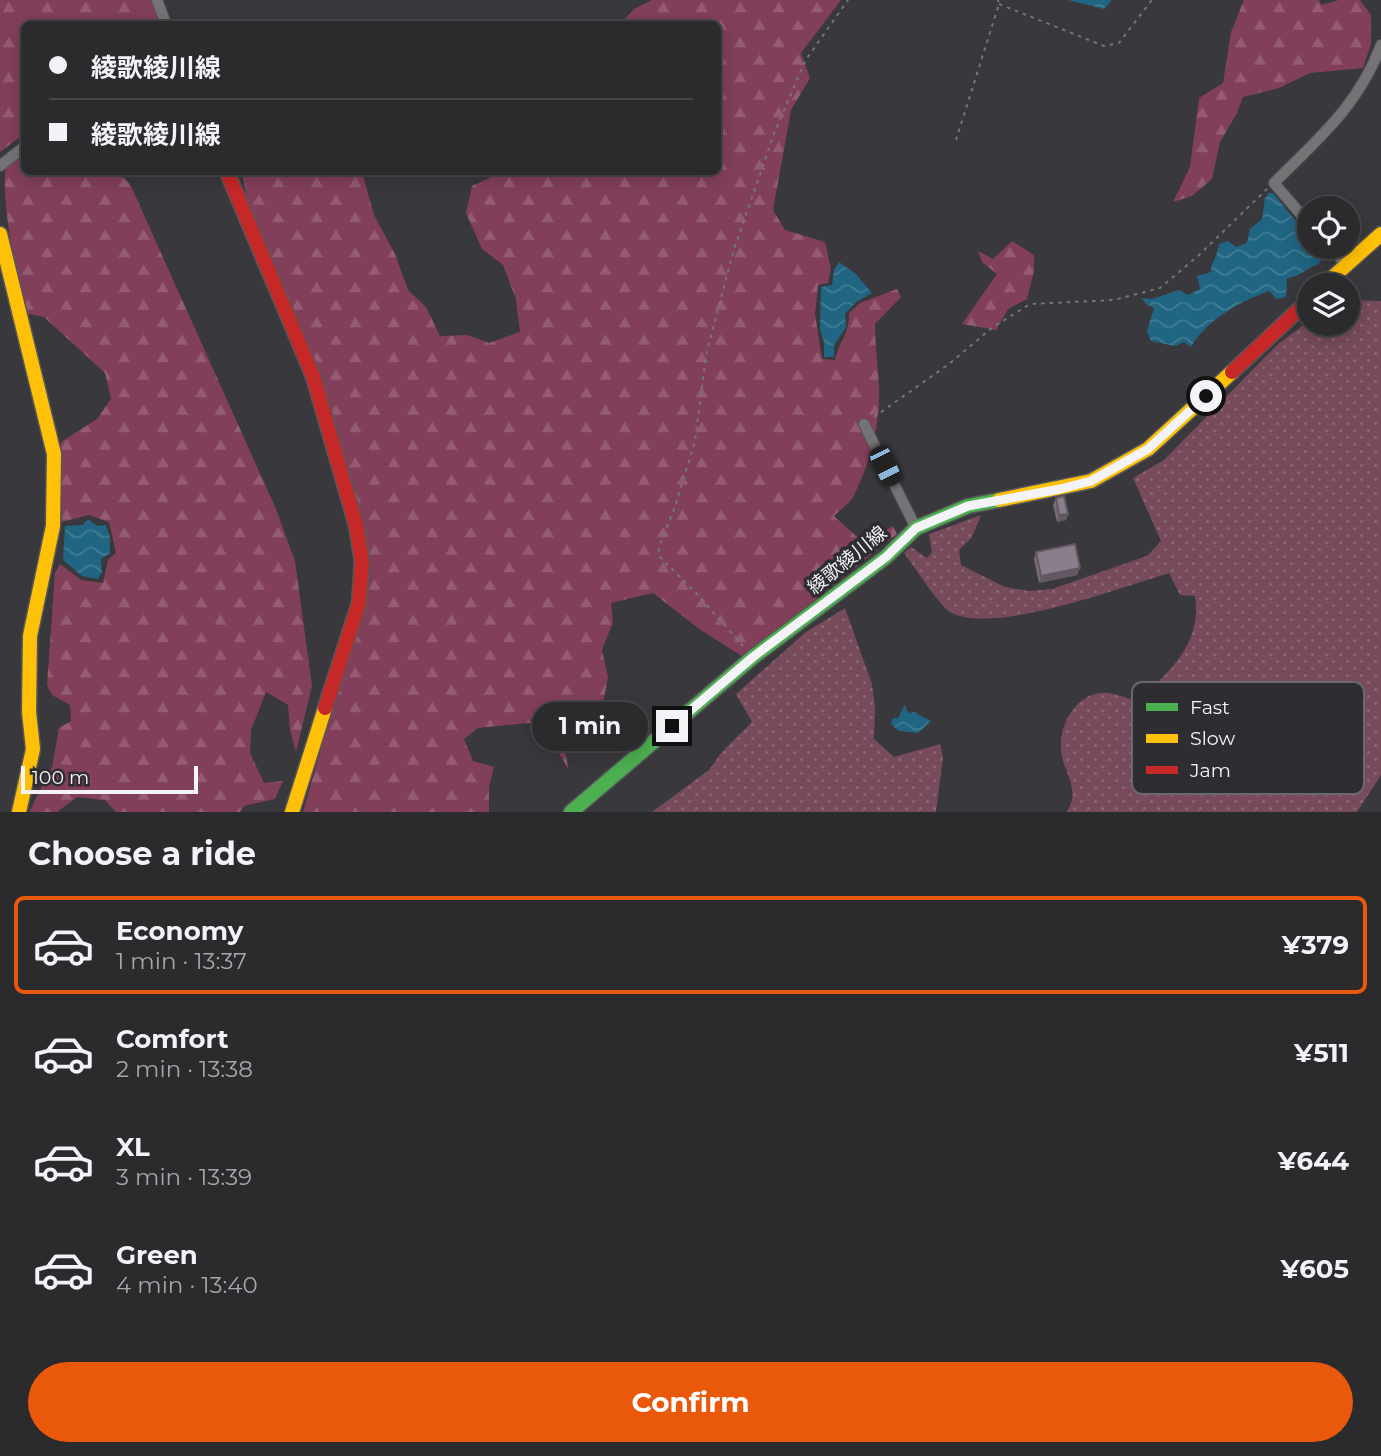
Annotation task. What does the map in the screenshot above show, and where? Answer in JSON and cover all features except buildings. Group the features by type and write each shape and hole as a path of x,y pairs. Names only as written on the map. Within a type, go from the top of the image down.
{"street":[{"path":"158,0 165,21"},
{"path":"1297,210 1274,183 1345,112 1372,69 1381,45"},
{"path":"0,166 21,149"},
{"path":"229,175 313,376 356,525 362,561 359,603 292,812"},
{"path":"0,234 54,454 53,526 30,636 29,712 33,749 19,812"},
{"path":"1337,273 1381,234"},
{"path":"1341,259 1346,264"},
{"name":"綾歌綾川線","path":"571,812 753,657 886,557 916,528 968,506 1091,481 1120,466 1148,449 1297,311"},
{"path":"864,424 916,528"}],"path":[{"path":"753,657 659,556 659,547 675,507 695,441 706,355 734,249 757,181 805,61 848,0"},
{"path":"956,141 999,4 998,0"},
{"path":"999,4 1104,46 1119,43 1152,0"},
{"path":"864,424 949,364 993,327 1030,304 1114,300 1160,288 1198,256 1274,183"}],"shaded area":[{"path":"1360,300 1381,301 1381,775 1357,812 1066,812 1072,791 1062,756 1064,726 1082,701 1100,693 1132,699 1132,794 1364,794 1364,682 1158,682 1181,656 1193,629 1196,613 1195,596 1180,595 1169,573 1058,607 995,618 970,618 945,608 904,553 911,547 927,558 932,552 929,534 981,515 972,537 959,550 961,565 1005,587 1029,591 1052,589 1147,556 1161,541 1133,478 1164,460 1277,345 1297,330 1297,336 1360,336"},
{"path":"845,608 872,684 875,707 874,739 894,757 940,744 943,757 936,812 652,812 709,770 722,752 752,722 736,694 806,632"}],"green space":[{"path":"0,0 153,0 159,21 21,21 21,136 0,152"},
{"path":"652,0 841,0 801,53 810,78 791,110 773,210 785,230 825,242 831,269 828,283 818,285 815,314 822,359 835,360 848,326 849,313 860,303 897,289 901,297 875,324 879,388 876,430 859,485 851,500 834,516 866,542 893,526 897,534 743,657 698,628 653,593 611,603 613,622 602,650 608,677 603,703 565,724 564,747 569,771 548,733 529,723 478,728 464,739 473,761 494,767 489,787 489,812 303,812 347,656 362,523 247,201 243,175 363,175 374,215 395,254 408,290 426,307 440,336 467,335 489,343 520,332 516,299 503,265 482,249 466,213 472,186 496,175 721,175 721,21 623,21 634,9"},
{"path":"1244,0 1319,0 1321,5 1339,0 1360,0 1371,15 1371,44 1363,68 1310,73 1279,88 1243,97 1220,142 1212,179 1192,196 1173,202 1190,167 1199,98 1223,83 1231,32"},
{"path":"21,157 21,175 121,175 130,184 276,509 295,561 312,686 296,752 290,730 288,705 266,692 251,730 250,753 264,783 283,781 275,799 244,806 240,812 116,812 105,800 77,797 57,812 29,812 52,767 59,728 71,721 70,705 52,695 47,685 55,573 60,564 81,580 103,583 108,560 116,553 109,522 89,515 62,522 61,442 97,419 111,399 105,373 44,317 24,313 10,239 5,196 6,168"},
{"path":"1012,241 1034,255 1034,271 1027,299 1008,309 996,330 962,324 997,274 982,262 978,251 993,259"}],"water":[{"path":"1068,0 1112,0 1104,9"},
{"path":"1269,193 1273,193 1297,222 1297,259 1321,259 1319,264 1287,278 1286,297 1277,299 1269,291 1225,313 1206,328 1191,347 1184,342 1175,346 1151,341 1147,331 1154,308 1142,298 1152,299 1179,290 1188,295 1200,289 1197,276 1211,272 1219,244 1228,241 1236,247 1247,243 1250,229 1262,219 1265,198"},
{"path":"839,262 856,274 872,293 856,302 845,314 846,327 834,345 834,357 824,357 824,342 820,329 821,287 832,285 834,270"},
{"path":"88,519 97,526 106,525 110,537 110,553 101,559 102,572 98,579 82,576 63,560 65,526 83,525"},
{"path":"905,705 908,713 914,712 931,721 918,733 899,731 891,724"}],"traffic: fast":[{"path":"571,812 753,657 886,557 916,528 968,506 999,500"}],"traffic: slow":[{"path":"0,234 54,454 53,526 30,636 29,712 33,749 19,812"},
{"path":"1337,273 1381,234"},
{"path":"999,500 1091,481 1148,449 1232,372"},
{"path":"292,812 325,708"}],"traffic: jam":[{"path":"228,175 313,376 356,525 362,561 359,603 325,708"},
{"path":"1232,372 1297,311"}],"route":[{"path":"672,726 753,657 886,557 916,528 968,506 1091,481 1148,449 1206,396"}]}
